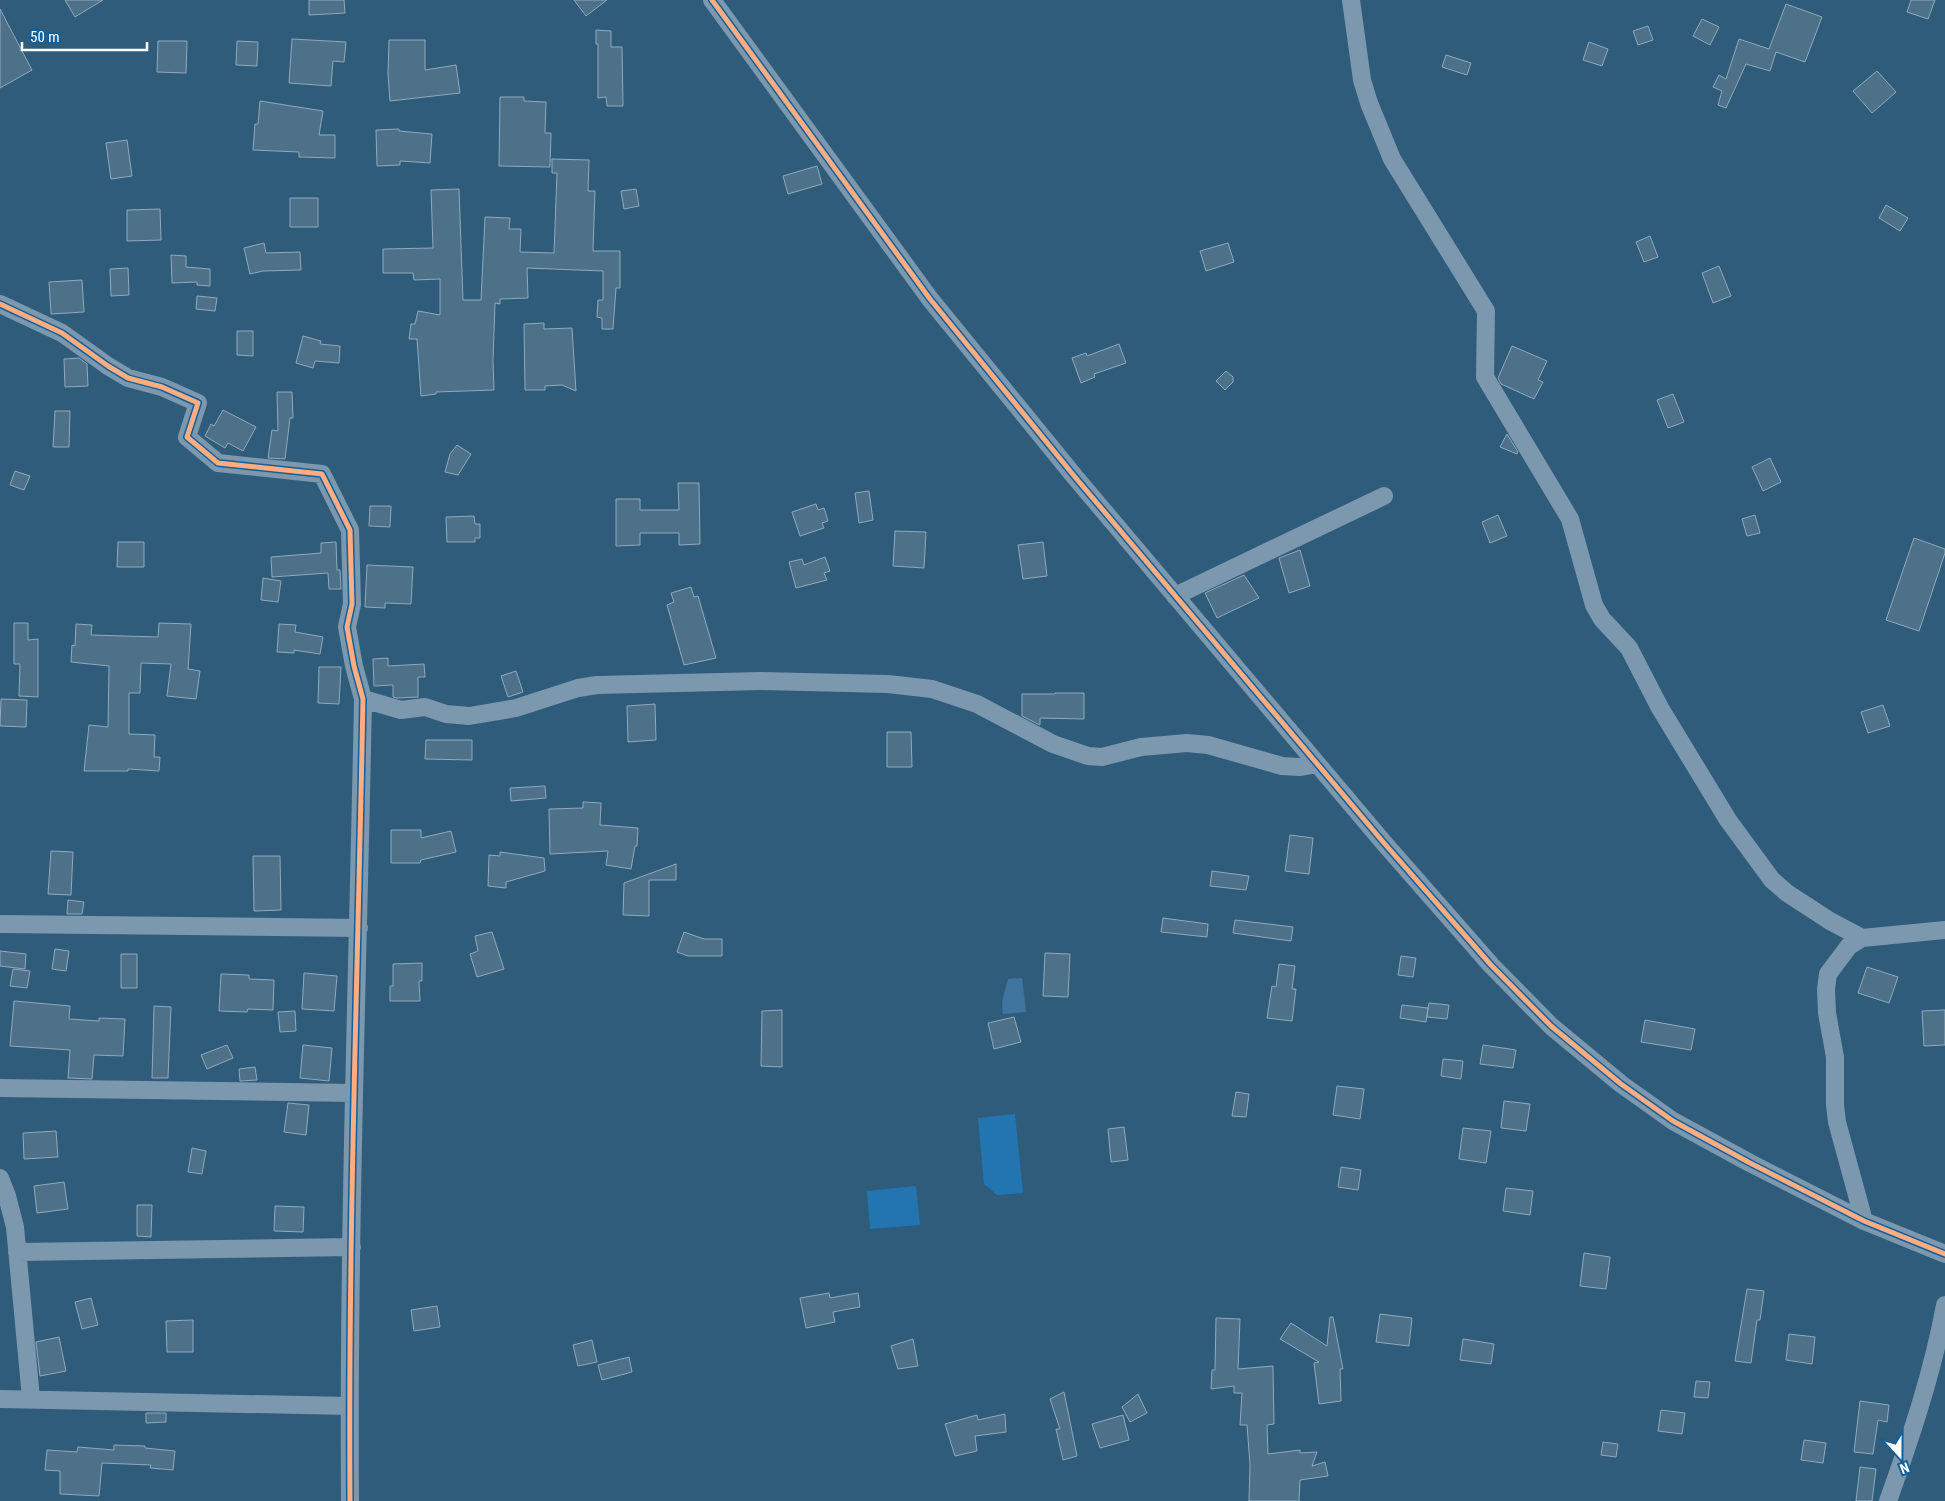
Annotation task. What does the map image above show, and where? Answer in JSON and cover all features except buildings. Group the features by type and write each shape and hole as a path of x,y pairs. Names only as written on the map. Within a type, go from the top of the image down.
{"street":[{"path":"712,0 930,299 1175,596 1491,965 1551,1026 1621,1084 1673,1120 1750,1164 1864,1221 1945,1254"},
{"path":"1351,0 1362,80 1369,103 1392,159 1486,311 1485,377 1570,519 1594,605 1602,619 1629,648 1660,708 1728,820 1772,880 1787,894 1830,921 1862,938"},
{"path":"0,304 62,333 128,378 162,387 198,402 187,437 218,463 322,474 350,530 352,604 347,627 354,666 363,699 354,1093 349,1406 350,1501"},
{"path":"1175,596 1384,496"},
{"path":"363,699 401,710 425,708 446,714 469,716 516,708 578,688 598,684 761,681 888,684 932,689 977,704 1053,744 1088,756 1102,757 1141,748 1187,743 1208,746 1282,766 1317,764"},
{"path":"0,924 359,928"},
{"path":"1864,1221 1837,1122 1835,1057 1827,1013 1826,989 1828,974 1849,946 1862,938 1945,930"},
{"path":"0,1088 354,1093"},
{"path":"0,1178 7,1196 14,1227 31,1398"},
{"path":"17,1252 352,1247"},
{"path":"1888,1501 1916,1420 1941,1328 1945,1305"},
{"path":"0,1399 31,1398 349,1406"}],"shaded area":[{"path":"1022,978 1026,1012 1003,1014 1002,1002 1008,979"},
{"path":"1015,1114 1023,1193 997,1195 984,1184 978,1118"},
{"path":"916,1186 920,1225 870,1229 867,1191"}],"cycle path":[{"path":"712,0 930,299 1075,477 1384,843 1491,965 1551,1026 1621,1084 1673,1121 1864,1221 1945,1254"},
{"path":"0,304 62,333 128,378 162,387 198,403 187,437 218,463 322,474 350,530 352,604 347,627 354,666 363,699 352,1200 350,1501"}]}
